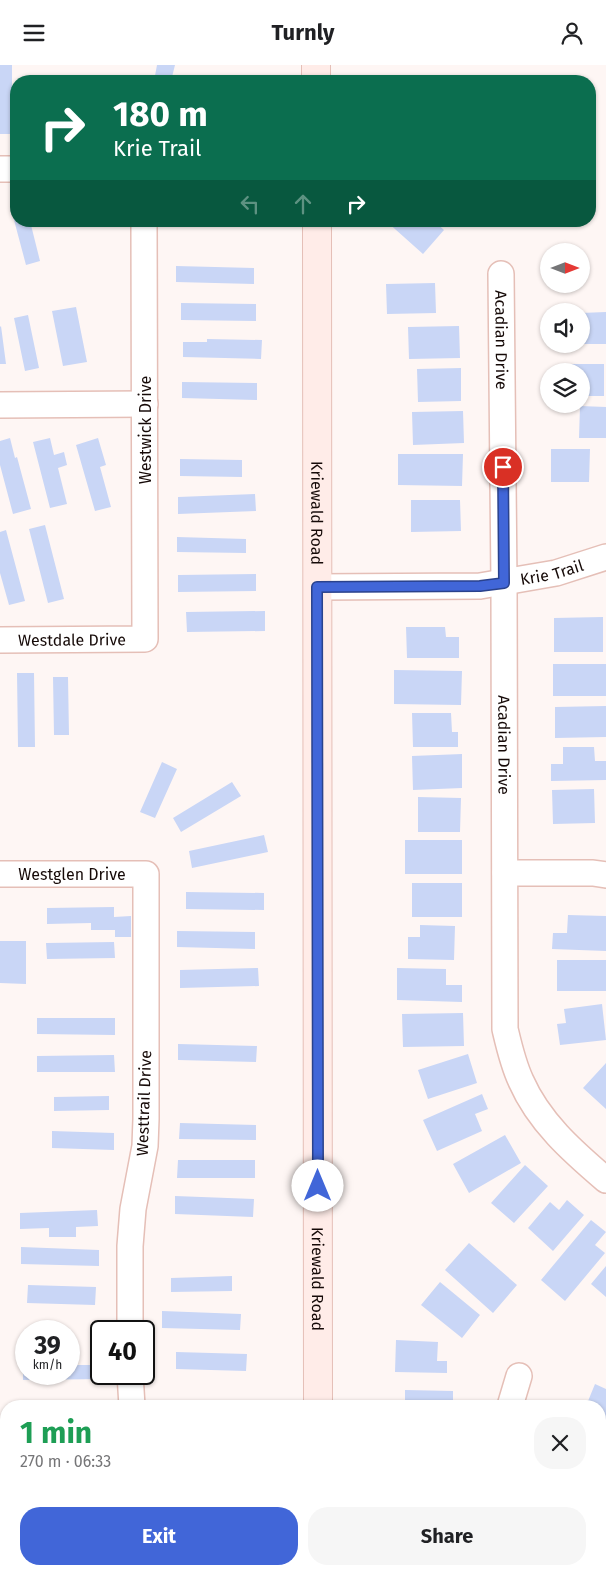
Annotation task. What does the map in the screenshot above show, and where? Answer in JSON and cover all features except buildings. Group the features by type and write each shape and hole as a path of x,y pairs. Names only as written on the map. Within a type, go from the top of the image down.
{"street":[{"name":"Westwick Drive","path":"144,227 145,639"},
{"name":"Kriewald Road","path":"317,227 318,1400"},
{"name":"Acadian Drive","path":"501,274 506,1029 511,1055 521,1081 534,1106 554,1133 606,1180"},
{"path":"0,405 145,404"},
{"name":"Krie Trail","path":"317,587 480,586 556,573 606,557"},
{"name":"Westdale Drive","path":"0,640 145,639"},
{"name":"Westglen Drive","path":"0,873 146,874"},
{"path":"505,873 593,873 606,875"},
{"name":"Westtrail Drive","path":"130,1320 130,1246 133,1209 145,1146 146,1119 146,874"},
{"path":"512,1400 520,1376"},
{"path":"131,1385 132,1400"}],"route":[{"path":"318,1186 317,587 480,586 504,583 503,467"}]}
